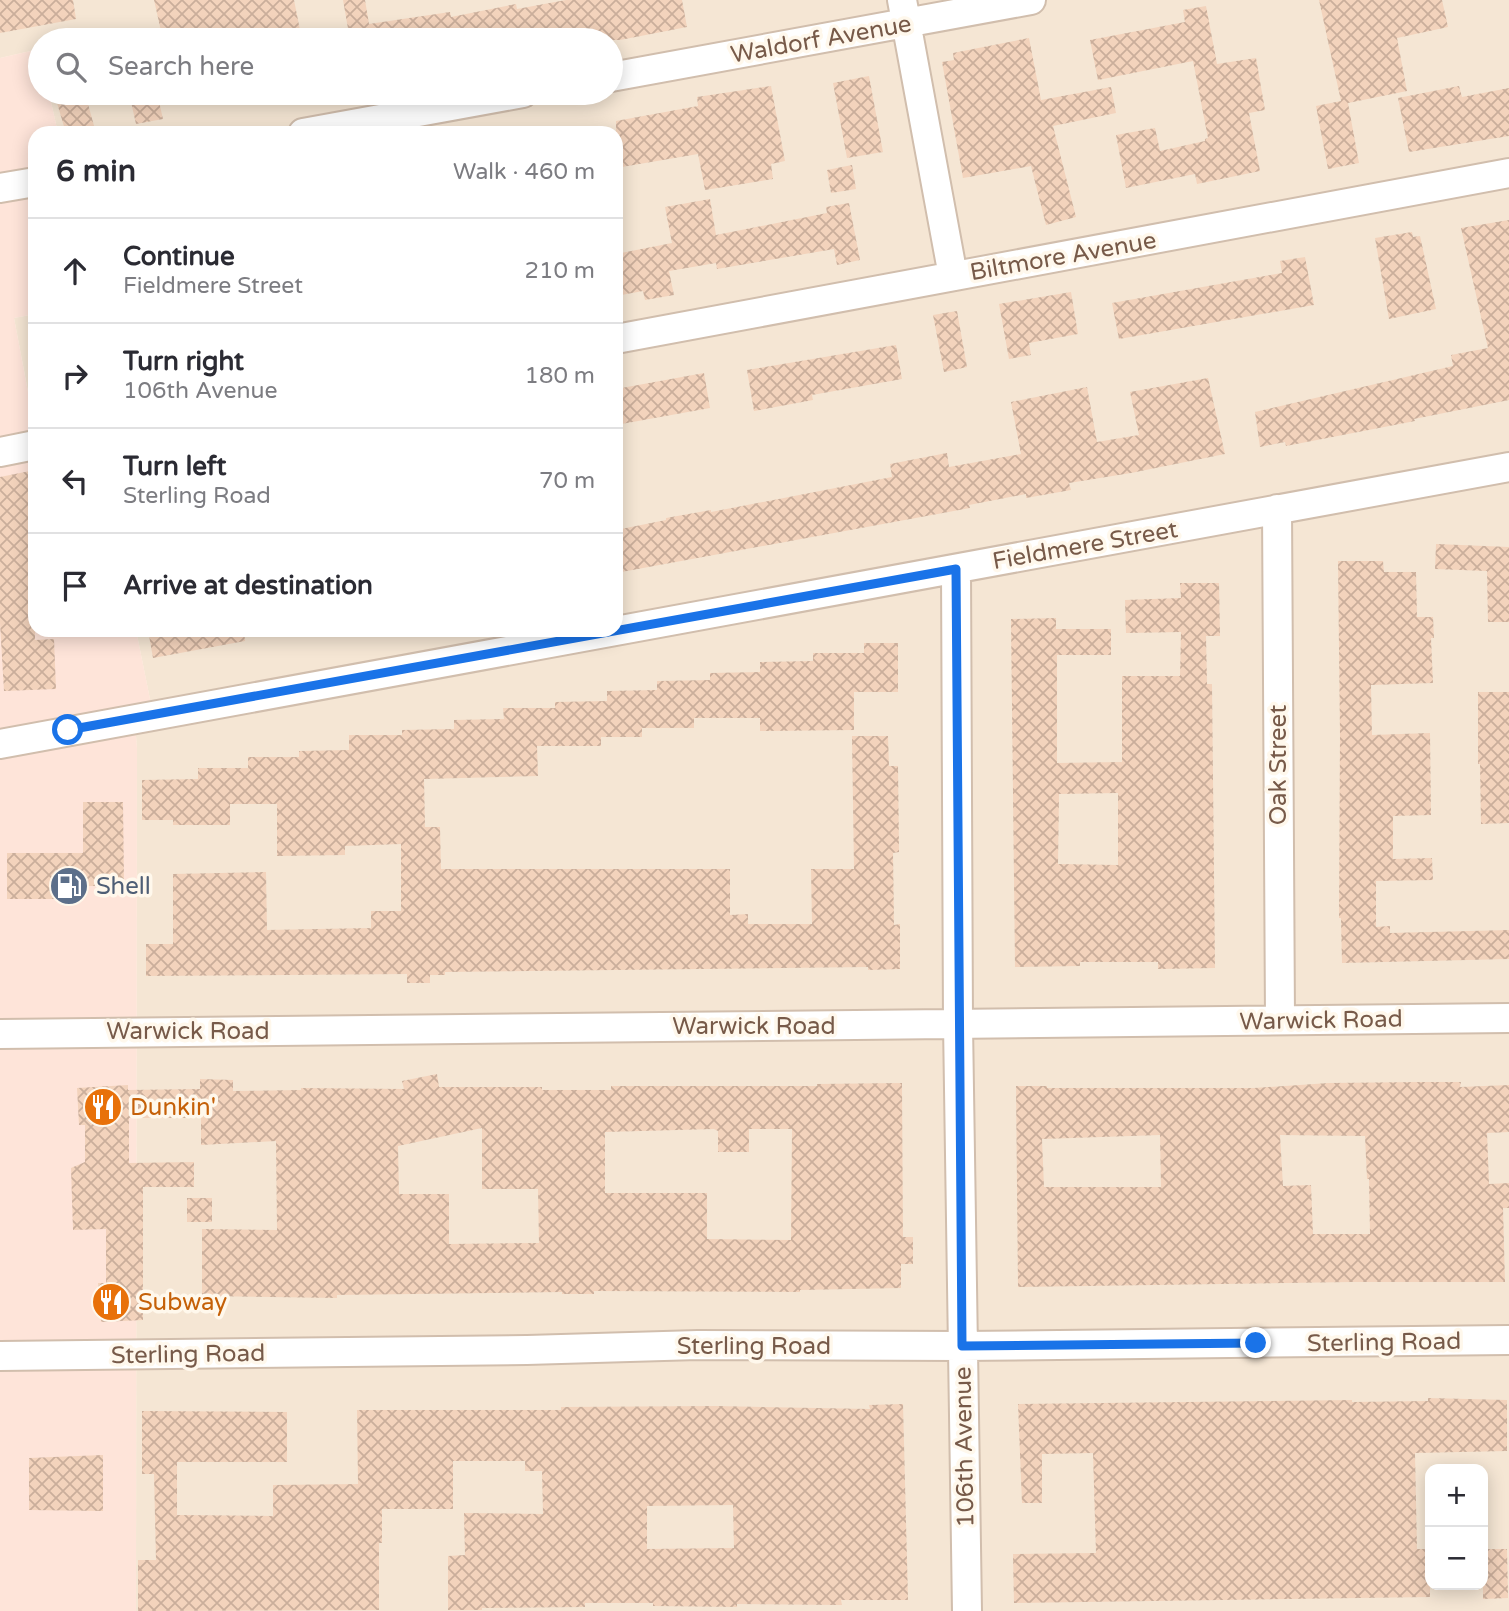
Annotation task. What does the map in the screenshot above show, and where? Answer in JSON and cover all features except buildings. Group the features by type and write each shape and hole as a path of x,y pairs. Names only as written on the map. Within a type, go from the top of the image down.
{"street":[{"name":"Waldorf Avenue","path":"623,74 904,11 1031,0"},
{"path":"904,11 953,276"},
{"path":"342,126 457,105"},
{"name":"Biltmore Avenue","path":"623,338 1509,173"},
{"path":"0,188 28,183"},
{"path":"0,452 28,446"},
{"name":"Fieldmere Street","path":"623,630 1509,467"},
{"name":"Oak Street","path":"1277,509 1280,1020"},
{"name":"106th Avenue","path":"956,569 958,1024 967,1611"},
{"name":"Fieldmere Street","path":"0,744 585,637"},
{"name":"Warwick Road","path":"0,1034 1509,1017"},
{"name":"Sterling Road","path":"0,1356 527,1350 698,1345 962,1346 1509,1340"}],"shaded area":[{"path":"0,0 1509,0 1509,1611 136,1611 137,748 134,712 152,709 137,637 623,637 623,126 56,126 52,105 623,105 623,28 28,28 28,52 0,58"},
{"path":"28,52 28,105 52,105 56,126 28,126 28,315 14,318 28,392 28,637 137,637 152,709 134,712 137,748 136,1611 0,1611 0,58"},
{"path":"28,315 28,391 14,318"}],"place":[{"name":"Shell","path":"69,886"},
{"name":"Dunkin'","path":"103,1107"},
{"name":"Subway","path":"111,1302"}],"route":[{"path":"68,730 956,569 962,1346 1256,1343"}]}
